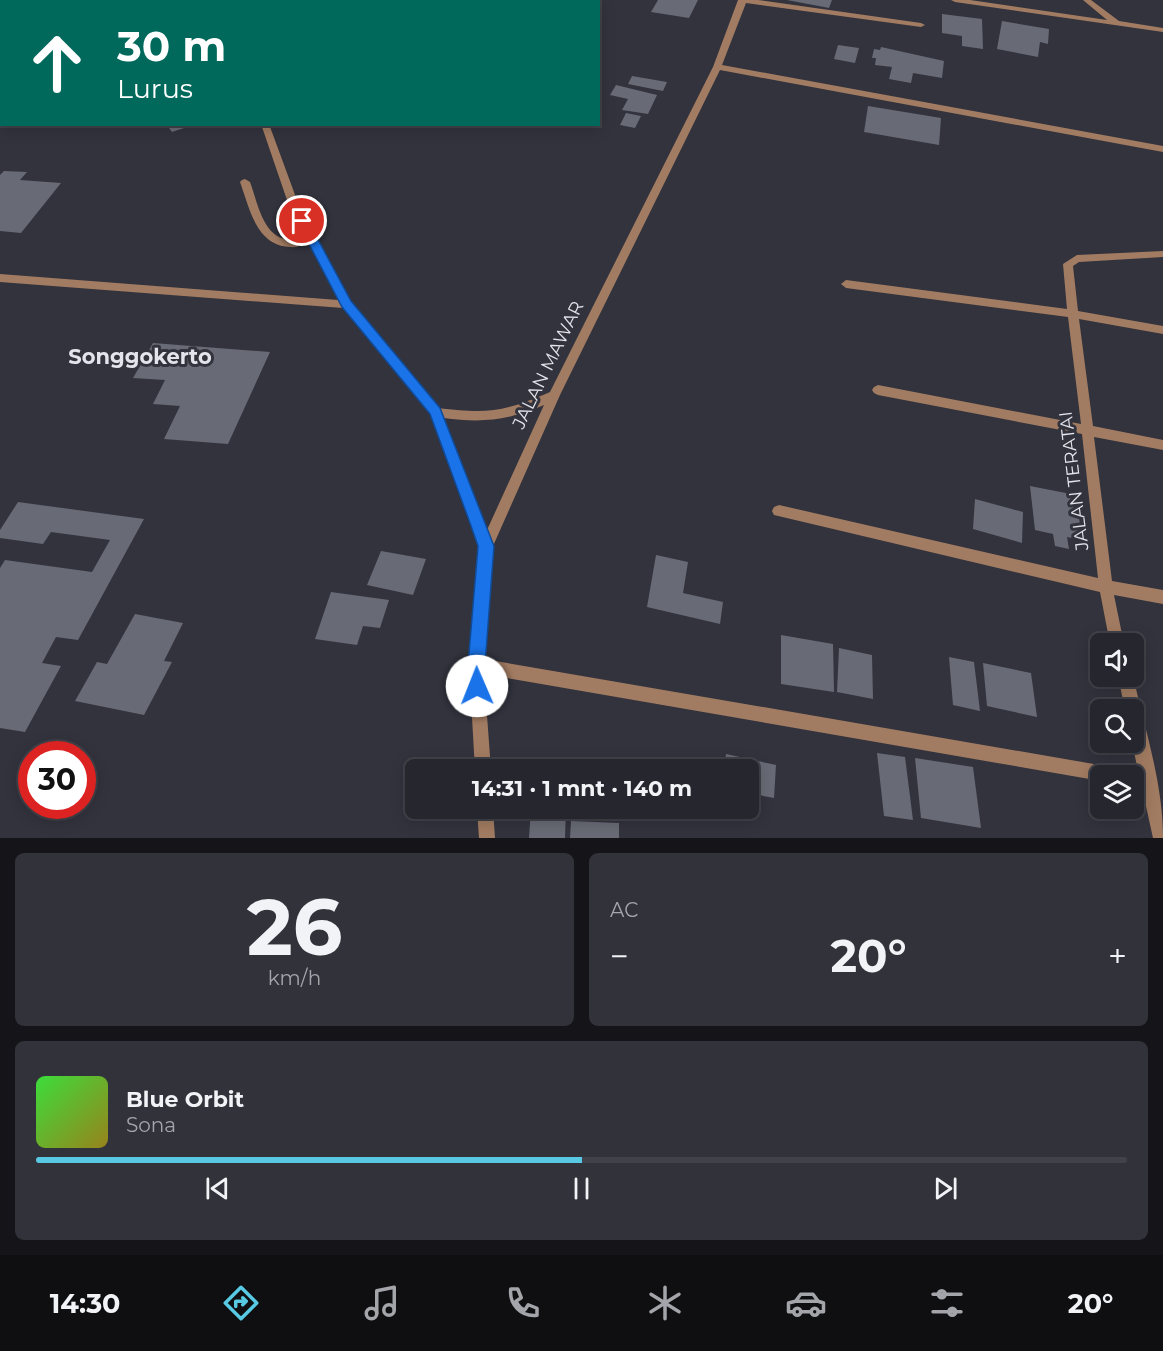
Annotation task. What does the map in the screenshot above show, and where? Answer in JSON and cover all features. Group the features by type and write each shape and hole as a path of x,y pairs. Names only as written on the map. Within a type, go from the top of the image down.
{"street":[{"path":"743,0 921,25"},
{"name":"JALAN MAWAR","path":"482,759 476,665 486,546 554,395 717,67 743,0"},
{"path":"955,0 1163,30"},
{"path":"1087,0 1117,24"},
{"path":"717,67 1163,149"},
{"path":"266,126 292,203 346,304 435,412 486,546"},
{"path":"245,182 261,225 269,237 291,244 312,239"},
{"name":"JALAN TERATAI","path":"1115,633 1104,586 1068,264 1072,261 1163,254"},
{"path":"0,278 346,304"},
{"path":"846,284 1072,314 1163,330"},
{"path":"878,390 1163,445"},
{"path":"435,412 477,418 502,417 554,395"},
{"path":"779,511 1104,586 1163,597"},
{"path":"476,665 1090,771"},
{"path":"1144,786 1161,838"},
{"path":"486,819 487,838"}],"building":[{"path":"658,0 698,0 689,18 651,12"},
{"path":"787,0 832,0 829,8"},
{"path":"942,14 982,19 983,49 962,46 962,36 942,33"},
{"path":"1002,21 1049,29 1048,44 1040,42 1038,57 997,49"},
{"path":"838,45 859,48 855,63 834,59"},
{"path":"881,47 944,61 942,78 913,73 911,83 889,79 892,67 875,65 876,58 872,58 874,49 880,50"},
{"path":"632,76 667,82 663,91 628,84"},
{"path":"616,85 657,95 648,114 622,110 628,99 610,95"},
{"path":"868,106 941,118 939,145 864,132"},
{"path":"626,113 641,116 635,128 620,125"},
{"path":"168,126 190,126 172,132"},
{"path":"4,171 27,172 20,180 61,183 21,233 0,231 0,175"},
{"path":"153,343 270,352 228,444 164,439 180,406 153,404 165,380 133,378"},
{"path":"1030,486 1076,495 1082,540 1067,537 1069,549 1055,546 1053,534 1035,530"},
{"path":"975,499 1023,512 1022,543 973,529"},
{"path":"18,502 144,519 78,640 56,637 42,663 61,666 25,732 0,728 0,568 5,560 92,572 110,540 51,532 43,544 0,538 0,530"},
{"path":"381,551 426,559 413,595 367,585"},
{"path":"656,555 688,562 683,593 723,602 720,624 647,607"},
{"path":"331,592 389,600 380,628 363,626 357,645 315,639"},
{"path":"135,614 183,623 164,661 172,662 144,715 75,701 97,662 107,664"},
{"path":"781,635 833,644 834,692 781,684"},
{"path":"839,648 872,655 873,699 837,692"},
{"path":"949,657 974,662 980,711 953,705"},
{"path":"983,663 1031,673 1037,717 987,706"},
{"path":"877,753 905,757 913,820 884,816"},
{"path":"726,754 749,759 725,759"},
{"path":"915,758 973,767 981,828 921,818"},
{"path":"759,761 776,765 774,798 759,795"},
{"path":"530,819 566,819 565,838 529,838"},
{"path":"571,821 619,823 619,838 570,838"}],"district":[{"name":"Songgokerto","path":"140,356"}],"route":[{"path":"302,221 346,304 435,412 478,523 486,546 476,665 477,686"}]}
